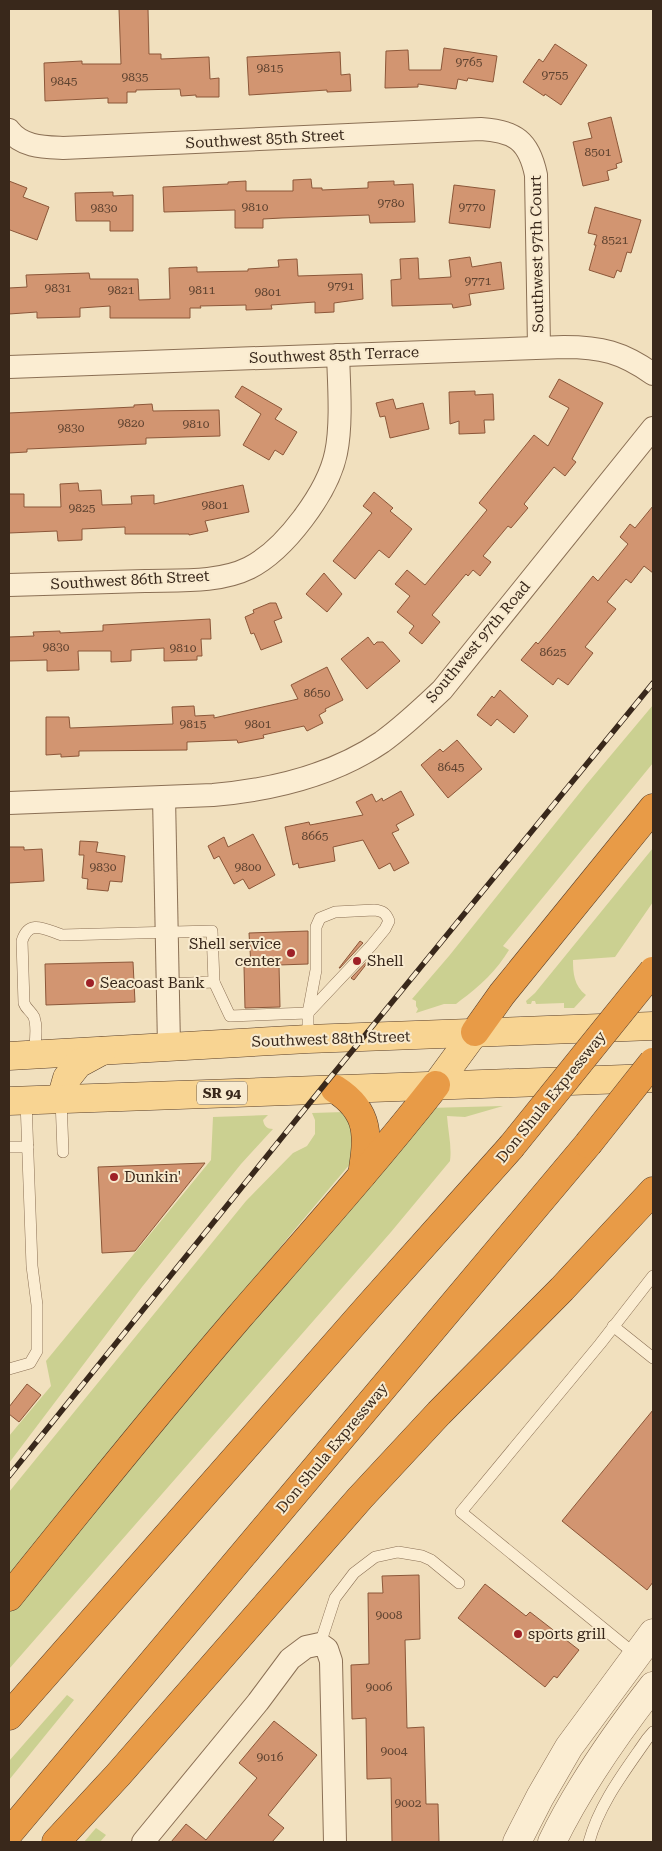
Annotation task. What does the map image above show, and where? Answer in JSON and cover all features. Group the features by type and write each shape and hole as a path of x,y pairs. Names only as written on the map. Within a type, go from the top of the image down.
{"highway":[{"path":"475,1032 502,994 653,808"},
{"name":"Don Shula Expressway","path":"9,1716 511,1147 653,970"},
{"name":"Don Shula Expressway","path":"9,1833 588,1144 653,1062"},
{"path":"9,1597 127,1451 362,1175 436,1085"},
{"path":"335,1088 348,1097 363,1120 367,1132 367,1145 362,1175"},
{"path":"56,1842 118,1775 360,1498 439,1413 562,1289 653,1191"}],"main road":[{"name":"Southwest 88th Street","path":"22,1055 169,1046 231,1029 308,1026 475,1032 653,1026"},
{"path":"436,1085 475,1032"},
{"path":"61,1099 67,1078 78,1064 102,1050"},
{"name":"SR 94","path":"18,1101 335,1088 653,1078"}],"street":[{"name":"Southwest 85th Street","path":"11,134 23,142 40,147 63,148 482,129 495,130 517,137"},
{"name":"Southwest 97th Court","path":"517,137 530,153 536,175 539,347"},
{"name":"Southwest 85th Terrace","path":"9,367 539,347 585,347 605,350 636,363 653,374"},
{"name":"Southwest 86th Street","path":"9,586 200,579 230,574 249,568 267,556 300,522 315,502 337,453 339,429 338,355"},
{"name":"Southwest 97th Road","path":"9,803 244,792 289,783 337,767 381,742 414,716 442,690 653,428"},
{"path":"164,797 169,1046"},
{"path":"517,1842 562,1758 645,1662 653,1633"},
{"path":"143,1842 258,1702 290,1659 306,1647 320,1644 326,1649 331,1661 335,1842"},
{"path":"552,1842 591,1772 622,1726 653,1686"}],"lane":[{"path":"374,910 386,914 388,921 385,929 308,1026 316,970 316,927 320,918 335,912 374,910"},
{"path":"22,1055 36,1024 31,1012 24,1003 22,941 24,933 30,928 38,927 62,935 212,931 214,982 231,1029"},
{"path":"168,984 214,982"},
{"path":"61,1099 63,1152"},
{"path":"9,1369 30,1363 37,1351 37,1305 32,1266 28,1147 18,1101"},
{"path":"9,1148 28,1147"},
{"path":"645,1662 461,1512 653,1276"},
{"path":"614,1326 653,1358"},
{"path":"320,1644 335,1598 354,1573 375,1557 398,1552 422,1556 431,1560 459,1583"},
{"path":"589,1842 612,1791 653,1732"}],"green space":[{"path":"653,705 653,763 503,946 509,950 499,964 481,984 456,1004 444,1004 416,1013 418,1009 416,1001 412,999"},
{"path":"653,848 653,902 615,957 573,960 577,983 586,995 574,1008 564,1008 564,1003 536,1004 535,1001 532,1001 531,1004 527,1004 526,1001 535,993"},
{"path":"503,1106 465,1117 447,1116 450,1161 391,1232 9,1669 9,1610 428,1108"},
{"path":"344,1112 357,1127 350,1164 9,1582 9,1492 246,1201 293,1153 307,1146 315,1134 315,1120 312,1113"},
{"path":"268,1115 263,1122 267,1128 273,1129 241,1164 142,1287 9,1463 9,1436 51,1386 46,1361 211,1160 213,1117"},
{"path":"67,1695 74,1700 9,1780 9,1761"},
{"path":"96,1828 106,1835 100,1842 84,1842"}],"building":[{"path":"119,9 148,9 149,54 161,54 161,59 209,57 210,79 219,78 219,97 181,96 180,89 136,90 136,92 127,92 127,103 108,103 108,98 45,101 44,63 82,61 82,64 121,64"},
{"path":"555,44 587,65 561,105 523,82 539,59 543,62"},
{"path":"444,48 497,56 493,82 468,78 467,81 458,79 456,89 418,84 418,87 385,88 386,51 408,50 409,70 441,70"},
{"path":"340,52 341,75 350,74 351,91 327,92 327,90 249,95 247,57"},
{"path":"611,117 622,162 616,164 617,168 607,171 609,180 583,186 573,142 592,138 588,123"},
{"path":"311,179 312,188 322,188 322,190 368,188 368,182 394,181 394,185 413,184 415,222 370,223 369,215 263,219 263,228 235,228 235,210 164,212 163,187 228,184 228,182 246,181 246,191 293,191 293,180"},
{"path":"9,181 27,188 23,197 49,207 37,240 9,231"},
{"path":"454,185 495,190 490,228 449,223"},
{"path":"113,192 113,196 133,195 133,231 110,231 110,221 76,221 75,193"},
{"path":"595,207 641,220 631,253 627,252 621,272 617,270 614,278 589,270 597,235 588,233"},
{"path":"470,257 472,267 501,262 504,289 469,294 471,305 453,308 452,304 392,306 391,280 401,279 400,259 418,258 419,279 451,277 449,260"},
{"path":"297,259 298,276 362,274 363,299 334,303 334,312 315,313 315,302 271,305 272,309 246,310 246,305 200,306 201,308 190,308 190,318 110,318 110,306 80,308 80,317 37,318 37,312 9,314 9,288 27,287 26,275 89,273 90,279 138,279 139,300 170,299 169,268 197,267 197,272 248,271 248,269 279,267 278,260"},
{"path":"559,379 603,403 572,459 576,462 565,476 554,467 524,504 528,508 511,528 508,526 483,556 491,562 480,576 473,570 468,576 466,574 432,615 440,622 422,644 409,633 414,626 397,612 410,596 395,584 407,570 425,585 487,510 479,503 534,435 548,446 569,408 549,397"},
{"path":"242,386 282,409 275,419 297,432 283,455 275,450 269,460 243,445 261,414 235,397"},
{"path":"475,391 475,395 493,394 494,420 484,420 485,433 459,434 459,421 450,424 449,392"},
{"path":"393,399 396,409 423,403 429,429 390,438 385,416 380,417 376,403"},
{"path":"152,404 153,411 219,410 220,436 146,438 146,444 27,449 27,452 9,453 9,413 134,407 134,405"},
{"path":"78,483 79,491 101,490 102,505 132,504 131,496 154,495 154,504 243,485 249,512 205,521 208,531 189,535 125,534 125,527 82,529 82,540 58,541 57,531 9,533 9,494 24,494 24,507 61,507 60,484"},
{"path":"374,492 393,508 390,511 412,529 389,558 379,550 355,579 333,561 372,513 363,506"},
{"path":"653,506 653,573 644,566 631,583 626,579 607,602 616,609 585,647 593,653 568,685 558,678 553,685 521,660 536,642 538,644 593,576 598,581 628,544 620,537 630,524 635,528"},
{"path":"324,573 342,594 327,612 306,594"},
{"path":"270,603 276,603 282,618 274,621 282,642 261,650 254,633 251,634 245,617 254,613 253,610"},
{"path":"210,619 211,639 201,639 202,656 197,656 197,660 164,661 164,648 131,650 131,661 111,662 111,651 78,651 79,670 47,671 47,660 9,661 9,637 34,636 33,632 103,631 103,625"},
{"path":"368,637 374,645 377,642 383,642 400,661 367,689 341,659"},
{"path":"327,667 343,700 325,709 326,711 319,715 323,723 307,731 304,726 263,735 264,738 238,743 237,740 187,742 187,750 79,751 79,756 61,757 61,754 46,755 46,717 69,717 70,728 173,724 172,707 194,706 195,716 214,715 214,718 298,699 291,685"},
{"path":"500,690 528,716 514,733 497,719 491,726 477,715 492,696 494,698"},
{"path":"457,740 482,769 448,798 421,765 440,749 443,752"},
{"path":"401,791 414,815 396,825 399,830 392,833 409,863 394,871 390,863 379,869 363,840 333,847 335,861 299,868 298,863 293,865 285,827 309,822 310,825 363,815 356,802 372,794 376,802 382,798 383,801"},
{"path":"253,834 275,875 249,889 243,879 234,884 219,856 214,859 208,846 224,837 228,847"},
{"path":"80,841 98,842 96,852 125,856 122,882 110,881 108,891 87,889 88,879 82,878 84,855 79,855"},
{"path":"9,847 24,847 24,850 42,849 44,881 9,883"},
{"path":"308,931 308,964 279,965 280,1007 245,1008 244,967 251,966 249,933"},
{"path":"360,941 363,943 339,968"},
{"path":"375,953 354,980 351,978"},
{"name":"Seacoast Bank","path":"133,962 135,1002 46,1005 45,964"},
{"path":"205,1163 135,1251 102,1253 98,1167"},
{"path":"27,1384 41,1395 19,1422 9,1414 9,1407"},
{"path":"653,1410 653,1582 647,1590 562,1521"},
{"path":"419,1575 420,1639 405,1640 407,1728 424,1727 426,1804 438,1804 439,1842 392,1842 391,1778 367,1779 366,1718 352,1719 351,1665 369,1664 368,1593 383,1593 382,1576"},
{"name":"sports grill","path":"485,1584 526,1616 530,1612 579,1650 557,1678 554,1676 545,1687 458,1618"},
{"path":"274,1721 317,1755 268,1815 284,1828 272,1842 171,1842 186,1824 206,1840 257,1778 239,1763"}],"railway":[{"path":"9,1476 321,1089 653,683"}],"place":[{"name":"Shell service center","path":"291,953"},
{"name":"Shell","path":"357,961"},
{"name":"Seacoast Bank","path":"90,983"},
{"name":"Dunkin'","path":"114,1177"},
{"name":"sports grill","path":"518,1634"}]}
